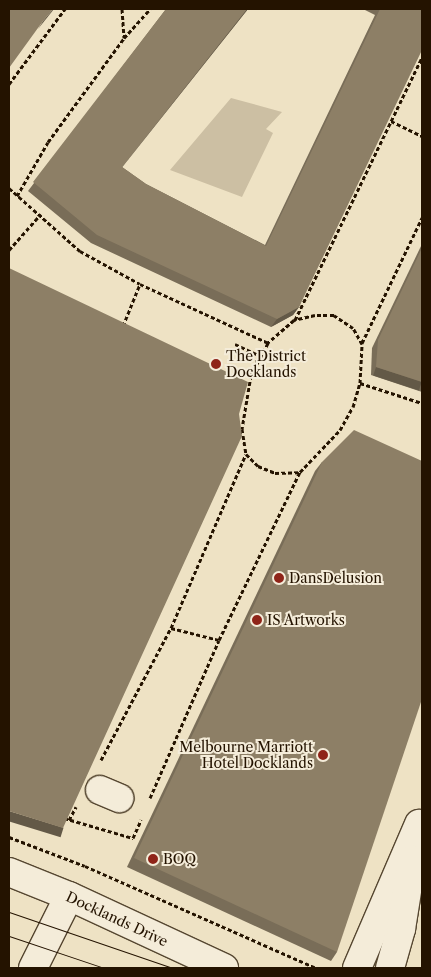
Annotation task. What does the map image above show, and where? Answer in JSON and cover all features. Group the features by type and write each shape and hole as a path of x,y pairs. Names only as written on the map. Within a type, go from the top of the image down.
{"street":[{"path":"357,968 421,819"},
{"path":"390,968 401,928 421,819"},
{"name":"Docklands Drive","path":"9,872 69,896 224,968"},
{"path":"33,968 69,896"}],"path":[{"path":"9,84 65,9"},
{"path":"122,9 124,38"},
{"path":"17,196 48,142 124,38 150,9"},
{"path":"69,820 99,789 172,628 246,454 242,429 252,375 258,362 268,343 294,320 422,57"},
{"path":"391,121 422,136"},
{"path":"9,188 41,214 80,251 140,284 268,343"},
{"path":"9,250 41,214"},
{"path":"149,802 218,640 300,472 340,430 353,407 360,383 362,344 422,218"},
{"path":"119,333 140,284"},
{"path":"294,320 315,315 334,315 353,328 362,344"},
{"path":"235,344 261,356"},
{"path":"231,351 258,362"},
{"path":"360,383 422,403"},
{"path":"237,400 246,404"},
{"path":"246,454 258,466 274,473 300,472"},
{"path":"172,628 218,640"},
{"path":"60,817 133,838 145,811"},
{"path":"9,837 85,866 316,968"}],"shaded area":[{"path":"231,98 282,112 266,129 273,133 242,197 170,170"}],"building":[{"path":"9,9 53,9 9,68"},
{"path":"166,9 247,9 122,167 146,184 266,246 380,9 422,9 422,50 299,307 277,319 97,235 33,182"},
{"path":"422,248 422,382 376,367 378,340"},
{"path":"9,268 248,382 239,414 242,436 63,828 9,811"},
{"path":"354,430 422,461 422,699 337,952 134,858 322,462"}],"tram line":[{"path":"9,912 173,968"},
{"path":"9,936 104,968"}],"place":[{"name":"The District Docklands","path":"216,364"},
{"name":"DansDelusion","path":"279,578"},
{"name":"IS Artworks","path":"257,620"},
{"name":"Melbourne Marriott Hotel Docklands","path":"323,755"},
{"name":"BOQ","path":"153,859"}]}
